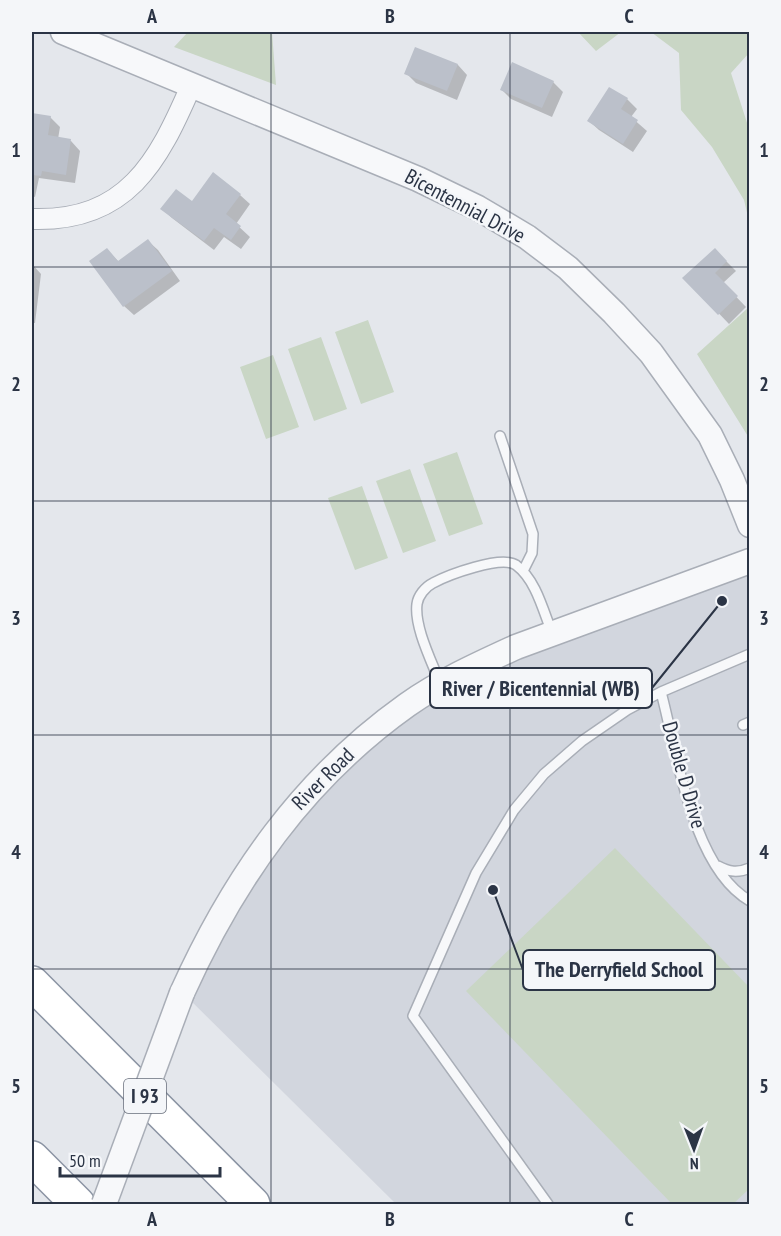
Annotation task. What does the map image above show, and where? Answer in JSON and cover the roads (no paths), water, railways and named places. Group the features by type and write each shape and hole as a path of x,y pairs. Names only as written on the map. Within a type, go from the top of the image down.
{"highway":[{"name":"I 93","path":"32,983 253,1204"},
{"path":"32,1158 78,1204"}],"street":[{"name":"Bicentennial Drive","path":"63,32 418,179 478,208 527,237 568,268 614,312 651,353 710,435 732,480 750,525"},
{"path":"32,219 69,216 93,210 115,198 134,183 151,165 164,144 191,86"},
{"name":"River Road","path":"104,1204 183,993 218,920 254,860 284,819 330,769 408,704 480,663 552,633 750,561"}],"lane":[{"path":"500,436 533,534 532,553 523,571"},
{"path":"441,684 419,626 417,603 422,592 431,583 488,563 501,561 513,563 531,581 552,633"},
{"name":"Double D Drive","path":"750,654 661,692 697,826 714,863 736,893 750,901"},
{"path":"548,1204 412,1016 476,873 514,810 544,774 582,741 627,710 661,692"},
{"path":"714,863 727,871 740,872 750,868"}],"place":[{"name":"River / Bicentennial (WB)","path":"722,601"},
{"name":"The Derryfield School","path":"493,890"}]}
